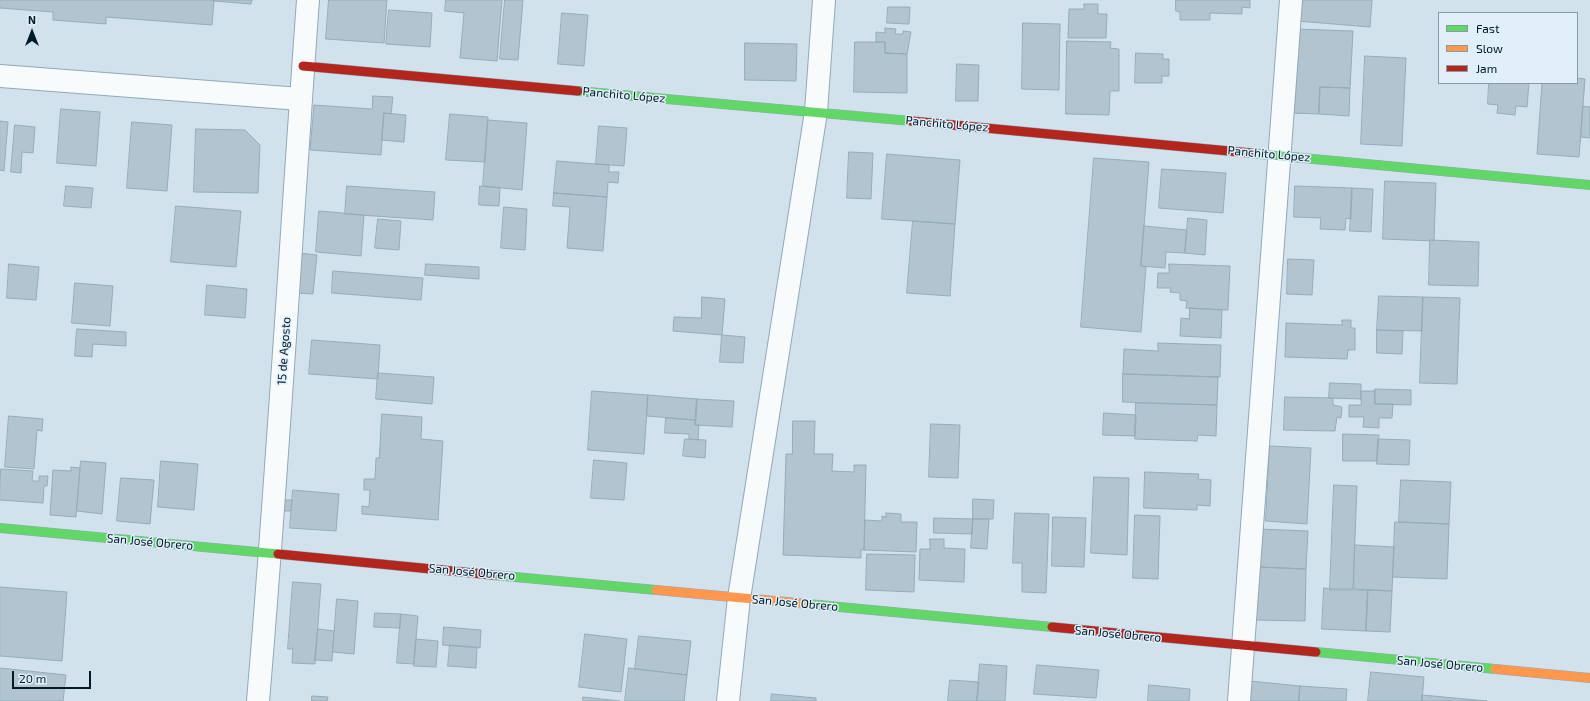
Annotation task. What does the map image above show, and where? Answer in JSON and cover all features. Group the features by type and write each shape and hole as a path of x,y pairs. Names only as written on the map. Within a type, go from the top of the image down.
{"street":[{"name":"15 de Agosto","path":"258,701 271,553 300,99 308,0"},
{"path":"728,701 739,598 816,112 824,0"},
{"path":"1239,701 1278,155 1291,0"},
{"name":"Panchito López","path":"303,66 816,112 1590,185"},
{"path":"0,76 300,99"},
{"name":"San José Obrero","path":"0,528 1590,678"}],"building":[{"path":"0,0 214,0 212,25 106,17 106,24 53,20 53,12 0,8"},
{"path":"214,0 252,0 251,4"},
{"path":"329,0 387,0 384,43 326,39"},
{"path":"446,0 502,0 497,61 460,58 464,13 445,11"},
{"path":"505,0 523,0 518,60 500,59"},
{"path":"1176,0 1250,0 1250,8 1242,7 1242,14 1210,13 1210,20 1180,20 1180,12 1176,11"},
{"path":"1299,0 1372,0 1370,27 1297,21"},
{"path":"1084,4 1098,4 1098,14 1107,14 1106,38 1068,38 1069,9 1084,9"},
{"path":"888,7 910,7 909,24 887,23"},
{"path":"389,10 432,13 430,47 386,44"},
{"path":"562,13 588,15 584,66 558,64"},
{"path":"1023,23 1060,24 1059,90 1022,89"},
{"path":"885,28 896,29 895,34 903,34 903,31 911,32 907,54 885,53 885,42 876,42 876,32 885,33"},
{"path":"1295,29 1353,31 1350,88 1320,87 1319,114 1291,113"},
{"path":"1067,41 1111,42 1110,48 1119,49 1119,91 1110,91 1109,115 1066,114"},
{"path":"855,42 885,42 885,53 907,54 907,93 854,92"},
{"path":"745,43 797,44 796,81 745,80"},
{"path":"1136,53 1163,54 1163,59 1169,59 1169,76 1162,76 1162,83 1135,83"},
{"path":"1365,56 1406,58 1402,146 1361,144"},
{"path":"957,64 979,65 978,101 956,101"},
{"path":"1578,78 1585,79 1579,157 1537,154 1542,84 1578,84"},
{"path":"1489,84 1529,84 1527,107 1516,106 1515,115 1497,113 1498,105 1488,104"},
{"path":"1320,87 1350,88 1349,116 1319,114"},
{"path":"373,96 393,97 391,114 384,113 381,155 310,150 314,105 372,109"},
{"path":"1583,106 1590,107 1590,138 1581,137"},
{"path":"61,109 100,112 96,166 57,163"},
{"path":"384,113 406,115 404,142 382,140"},
{"path":"450,114 488,117 485,162 446,160"},
{"path":"488,120 527,123 522,190 483,186"},
{"path":"0,121 8,122 4,171 0,170"},
{"path":"132,122 172,125 167,191 127,188"},
{"path":"15,125 35,127 33,153 22,152 21,173 11,172"},
{"path":"599,126 627,128 624,166 596,164"},
{"path":"196,129 245,130 260,145 258,193 194,192"},
{"path":"849,152 873,153 871,199 847,198"},
{"path":"887,154 960,160 955,224 882,219"},
{"path":"1094,158 1149,162 1141,266 1146,267 1141,332 1081,327"},
{"path":"557,161 609,165 609,172 619,172 618,183 608,182 607,197 554,193"},
{"path":"1162,169 1226,173 1223,213 1159,208"},
{"path":"1385,181 1436,183 1434,241 1383,239"},
{"path":"66,186 93,188 91,208 64,206"},
{"path":"347,186 435,192 433,220 345,214"},
{"path":"480,186 500,188 499,206 479,205"},
{"path":"1295,186 1352,188 1351,219 1346,218 1345,230 1320,229 1321,218 1294,217"},
{"path":"1352,188 1373,189 1371,232 1350,231"},
{"path":"554,193 607,197 603,251 567,248 570,207 553,206"},
{"path":"176,206 241,211 236,267 171,262"},
{"path":"504,207 527,209 525,250 501,248"},
{"path":"319,211 364,215 361,256 316,252"},
{"path":"1188,218 1207,220 1205,255 1185,253"},
{"path":"378,219 401,221 399,250 375,248"},
{"path":"913,221 955,224 950,296 907,293"},
{"path":"1144,226 1187,230 1185,253 1166,252 1165,268 1141,266"},
{"path":"1430,240 1479,242 1478,286 1429,285"},
{"path":"300,253 317,255 313,294 297,293"},
{"path":"1288,259 1314,260 1312,295 1287,294"},
{"path":"9,264 39,267 36,300 7,298"},
{"path":"426,264 479,267 479,279 425,275"},
{"path":"1169,264 1230,266 1228,310 1186,308 1187,301 1180,300 1180,293 1170,292 1171,288 1157,288 1158,273 1169,273"},
{"path":"333,271 423,278 421,300 332,293"},
{"path":"75,283 113,286 110,326 72,323"},
{"path":"207,285 247,289 245,318 205,315"},
{"path":"1379,296 1423,297 1422,331 1377,330"},
{"path":"702,297 725,299 722,335 673,331 674,317 701,318"},
{"path":"1423,297 1460,298 1457,384 1420,383"},
{"path":"1190,308 1222,310 1221,338 1180,336 1181,318 1189,319"},
{"path":"1342,320 1351,320 1351,328 1355,328 1355,350 1348,350 1347,359 1285,357 1286,323 1342,325"},
{"path":"77,329 126,332 126,346 93,344 92,357 75,356"},
{"path":"1377,330 1403,331 1402,354 1377,353"},
{"path":"722,335 745,337 743,363 720,362"},
{"path":"312,340 380,345 378,379 309,374"},
{"path":"1158,343 1221,345 1220,377 1123,374 1124,349 1158,351"},
{"path":"378,373 434,377 432,404 376,399"},
{"path":"1123,374 1218,377 1217,405 1123,402"},
{"path":"1330,383 1361,384 1361,399 1329,398"},
{"path":"1375,389 1411,390 1411,405 1375,404"},
{"path":"592,391 648,395 644,454 588,450"},
{"path":"1361,391 1375,391 1375,404 1393,404 1392,418 1379,418 1379,428 1363,427 1364,417 1349,417 1349,405 1361,405"},
{"path":"648,395 697,399 696,420 647,416"},
{"path":"1285,397 1333,398 1333,405 1342,407 1341,418 1337,417 1335,431 1284,430"},
{"path":"697,399 734,401 732,427 695,425"},
{"path":"1136,403 1217,405 1216,436 1198,435 1197,441 1135,439"},
{"path":"1104,413 1136,415 1135,436 1103,435"},
{"path":"382,414 422,417 421,439 443,441 438,520 362,514 362,506 369,507 370,490 364,490 364,479 375,479 376,458 379,458"},
{"path":"9,416 43,419 42,431 37,430 34,469 5,467"},
{"path":"666,418 696,420 695,425 699,425 698,440 689,439 689,434 665,433"},
{"path":"793,421 815,421 814,454 833,454 832,471 854,472 854,465 866,465 864,550 861,550 861,558 783,555 786,454 792,454"},
{"path":"931,424 960,425 958,478 929,477"},
{"path":"1343,434 1379,435 1377,461 1343,461"},
{"path":"685,439 706,440 705,458 683,456"},
{"path":"1378,439 1410,440 1409,465 1377,464"},
{"path":"1270,446 1311,448 1307,524 1266,521"},
{"path":"594,460 627,463 624,500 591,498"},
{"path":"81,461 106,463 102,514 77,511"},
{"path":"161,461 198,464 194,510 158,507"},
{"path":"71,467 80,468 76,517 50,515 53,470 71,471"},
{"path":"1,469 33,471 32,481 39,481 39,476 48,476 47,486 44,486 43,503 0,500"},
{"path":"1145,472 1199,474 1198,479 1211,480 1210,506 1197,505 1197,510 1144,508"},
{"path":"1094,477 1129,478 1127,555 1091,553"},
{"path":"121,478 154,480 150,524 117,521"},
{"path":"1401,480 1451,482 1449,524 1399,522"},
{"path":"1334,485 1357,486 1353,589 1330,589"},
{"path":"293,490 339,494 336,531 290,528"},
{"path":"973,499 994,500 993,519 973,519"},
{"path":"282,500 292,500 291,511 282,511"},
{"path":"886,513 901,514 901,522 917,522 916,552 864,550 865,520 882,521 882,516 886,517"},
{"path":"1015,513 1049,514 1046,593 1022,592 1022,563 1013,563"},
{"path":"1135,515 1160,516 1158,579 1133,578"},
{"path":"1053,517 1086,518 1084,567 1052,566"},
{"path":"934,518 973,519 972,534 934,533"},
{"path":"973,519 989,519 987,549 971,548"},
{"path":"1395,522 1449,524 1447,579 1393,577"},
{"path":"1258,529 1308,531 1306,569 1257,567"},
{"path":"930,539 944,539 944,548 965,549 964,582 919,580 920,549 930,549"},
{"path":"1355,545 1394,547 1392,591 1354,589"},
{"path":"867,554 915,555 914,592 866,590"},
{"path":"1257,567 1306,569 1305,621 1255,620"},
{"path":"293,582 321,584 315,664 292,663 293,649 288,649"},
{"path":"0,587 67,592 62,661 0,656"},
{"path":"1324,588 1330,590 1368,590 1366,631 1322,629"},
{"path":"1368,590 1392,591 1390,632 1366,631"},
{"path":"337,599 358,601 354,654 333,652"},
{"path":"375,613 401,614 400,628 374,627"},
{"path":"401,614 418,616 414,664 397,663"},
{"path":"444,627 481,630 480,648 443,645"},
{"path":"318,629 334,631 332,661 315,660"},
{"path":"585,634 627,639 621,692 579,687"},
{"path":"639,636 691,641 687,675 635,669"},
{"path":"416,639 438,641 436,667 414,666"},
{"path":"450,645 477,647 476,668 448,666"},
{"path":"980,664 1007,666 1005,701 977,701"},
{"path":"1037,665 1099,670 1096,698 1034,694"},
{"path":"0,668 66,675 63,701 0,701"},
{"path":"629,668 687,675 684,701 625,701"},
{"path":"1371,672 1424,677 1422,701 1368,701"},
{"path":"950,680 979,682 977,701 948,701"},
{"path":"1250,681 1300,686 1299,701 1248,701"},
{"path":"1149,685 1190,689 1189,701 1148,701"},
{"path":"1300,686 1347,689 1346,701 1299,701"},
{"path":"772,694 816,698 816,701 771,701"},
{"path":"1422,695 1487,701 1422,701"},
{"path":"312,696 328,697 327,701 312,701"},
{"path":"583,697 620,701 583,701"}],"traffic: fast":[{"path":"578,91 911,121"},
{"path":"1250,153 1590,185"},
{"path":"0,528 278,554"},
{"path":"493,575 656,590"},
{"path":"808,604 1052,627"},
{"path":"1316,652 1495,669"}],"traffic: slow":[{"path":"656,590 808,604"},
{"path":"1495,669 1590,678"}],"traffic: jam":[{"path":"303,66 578,91"},
{"path":"911,121 1250,153"},
{"path":"278,554 493,575"},
{"path":"1052,627 1316,652"}]}
